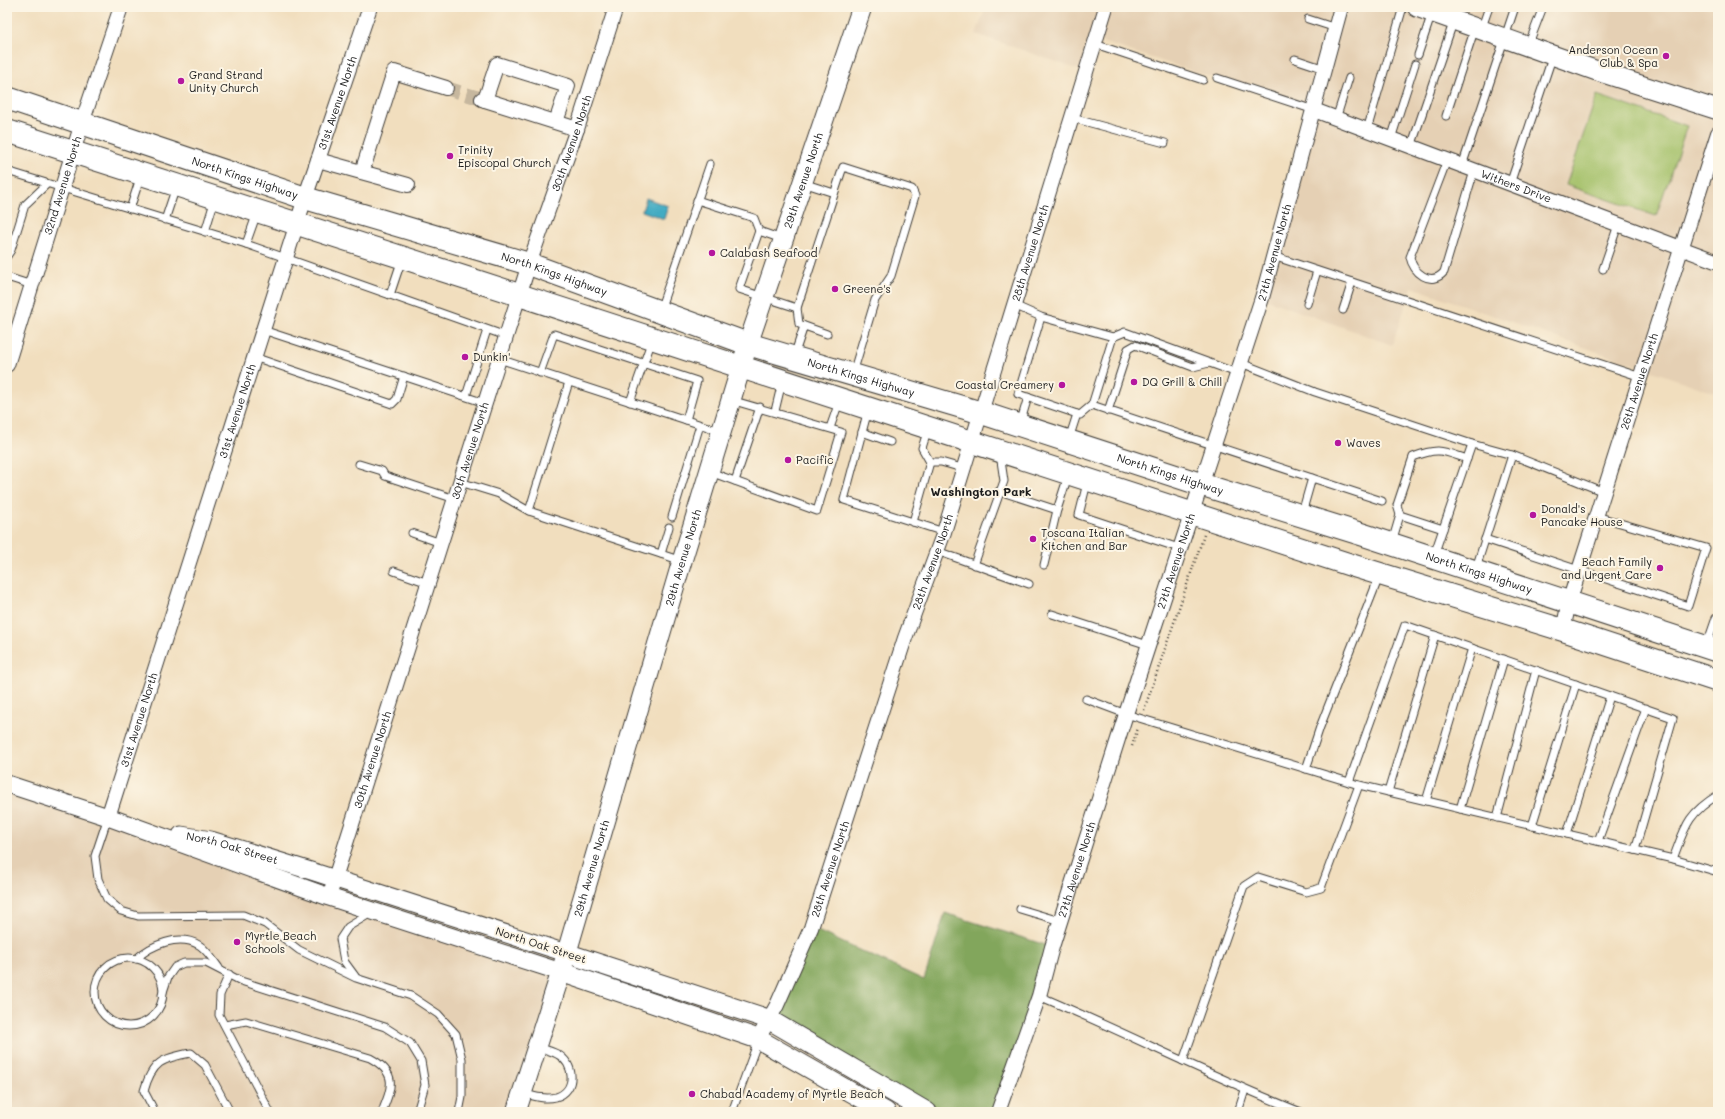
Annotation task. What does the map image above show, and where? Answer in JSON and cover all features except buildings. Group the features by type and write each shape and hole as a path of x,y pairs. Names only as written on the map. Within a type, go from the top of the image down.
{"main road":[{"name":"29th Avenue North","path":"516,1112 566,953 748,344 862,7"},
{"path":"1428,9 1553,56 1718,108"},
{"name":"North Kings Highway","path":"7,98 305,198 529,264 748,344 1020,425 1475,571 1712,649"},
{"path":"7,131 74,151 519,294 1380,574 1563,630 1718,681"},
{"name":"North Oak Street","path":"566,953 768,1019 927,1112"},
{"name":"North Oak Street","path":"560,972 758,1039 886,1112"}],"street":[{"name":"32nd Avenue North","path":"7,365 82,123 121,7"},
{"name":"31st Avenue North","path":"108,817 305,198 370,7"},
{"name":"30th Avenue North","path":"329,897 519,294 577,129 616,7"},
{"name":"28th Avenue North","path":"758,1039 777,1005 811,928 905,638 944,532 962,468 982,413 1005,332 1106,7"},
{"name":"27th Avenue North","path":"998,1112 1039,996 1060,921 1274,256 1341,7"},
{"path":"556,122 568,86 497,64 483,100 577,129"},
{"path":"362,172 394,72 446,88"},
{"name":"Withers Drive","path":"1314,110 1718,262"},
{"name":"26th Avenue North","path":"1563,630 1569,602 1718,133"},
{"path":"318,160 408,185"},
{"name":"North Oak Street","path":"7,784 108,817 329,897 560,972"},
{"name":"North Oak Street","path":"136,827 212,840 335,878 566,953"}],"lane":[{"path":"1367,130 1403,7"},
{"path":"1446,116 1478,29 1489,7"},
{"path":"1447,160 1410,257 1412,266 1417,273 1433,279 1440,278 1444,272 1468,168 1505,38 1516,7"},
{"path":"1528,46 1543,7"},
{"path":"1418,55 1428,9"},
{"path":"1308,19 1336,28"},
{"path":"1411,147 1454,20"},
{"path":"1095,44 1203,80"},
{"path":"1510,184 1553,56"},
{"path":"1295,59 1325,69"},
{"path":"1391,140 1415,64"},
{"path":"1216,78 1314,110"},
{"path":"1336,119 1349,78"},
{"path":"1072,118 1165,143"},
{"path":"659,312 710,164"},
{"path":"827,334 799,324 797,308 843,167 912,189 915,196 891,276 875,300 852,375"},
{"path":"7,171 246,244 506,336"},
{"path":"130,209 142,173"},
{"path":"803,183 834,193"},
{"path":"7,256 11,250 25,204 47,184"},
{"path":"164,220 177,185"},
{"path":"205,232 216,197"},
{"path":"697,200 754,218 759,231 740,289 797,308"},
{"path":"246,244 258,211"},
{"path":"1603,269 1618,225"},
{"path":"759,231 784,239"},
{"path":"1274,256 1640,377"},
{"path":"390,295 403,257"},
{"path":"1307,304 1316,271"},
{"path":"7,277 32,285"},
{"path":"1343,310 1352,282"},
{"path":"1014,306 1041,316 1113,337 1125,332 1209,363 1239,368 1472,444 1512,455 1604,492"},
{"path":"1041,316 1018,394 1080,415 1092,405 1113,337"},
{"path":"794,358 804,326"},
{"path":"263,330 485,403"},
{"path":"466,396 487,330"},
{"path":"540,373 554,334 697,381 686,420"},
{"path":"630,402 653,338"},
{"path":"1108,411 1128,348 1135,345 1193,366 1209,363"},
{"path":"254,357 392,404 397,400 404,376"},
{"path":"499,359 722,432"},
{"path":"775,411 783,380"},
{"path":"529,511 569,382"},
{"path":"1020,425 1028,397"},
{"path":"830,428 840,398"},
{"path":"709,472 817,511 841,432 775,411 731,400"},
{"path":"1092,405 1382,501"},
{"path":"735,481 760,407"},
{"path":"868,407 844,500 944,532"},
{"path":"1069,441 1077,414"},
{"path":"672,517 700,425"},
{"path":"913,522 930,462 922,448 928,427"},
{"path":"862,432 890,442"},
{"path":"1433,558 1472,444"},
{"path":"974,565 1004,481 999,450"},
{"path":"1391,544 1400,514 1397,505 1414,457 1440,450 1467,459"},
{"path":"1475,571 1512,455"},
{"path":"930,462 941,462 962,468"},
{"path":"359,464 382,471 385,476 455,499"},
{"path":"1044,565 1057,510 1079,475"},
{"path":"1079,475 1079,515 1179,548"},
{"path":"1302,516 1312,478"},
{"path":"460,482 499,494 529,511 682,561"},
{"path":"1000,491 1057,510"},
{"path":"1400,514 1443,529"},
{"path":"1485,539 1688,606 1706,548 1596,516"},
{"path":"661,554 669,527"},
{"path":"412,533 441,543"},
{"path":"937,551 1029,584"},
{"path":"394,571 428,584"},
{"path":"1306,769 1320,727 1380,574"},
{"path":"1052,614 1148,645"},
{"path":"1712,649 1716,618 1718,619"},
{"path":"1349,782 1404,625 1673,718 1635,850"},
{"path":"1388,792 1435,636"},
{"path":"1426,801 1472,648"},
{"path":"1460,809 1504,659"},
{"path":"1497,818 1536,670"},
{"path":"1532,826 1576,684"},
{"path":"1567,834 1610,696"},
{"path":"1086,699 1126,714 1359,785 1673,859 1718,872"},
{"path":"1598,841 1646,708"},
{"path":"1183,1061 1244,886 1258,877 1306,892 1321,888 1359,785"},
{"path":"1673,859 1687,822 1705,803 1718,796"},
{"path":"108,817 95,856 98,879 106,899 121,911 138,916 243,915 265,924 299,950 356,978 411,996 438,1014 456,1034 462,1059 462,1097 458,1112"},
{"path":"1020,909 1060,921"},
{"path":"356,978 344,961 340,940 348,927 374,911"},
{"path":"136,959 144,951 164,942 184,940 199,945 221,970"},
{"path":"162,995 162,985 153,968 136,959 119,960 104,968 98,977 95,988 96,999 100,1010 108,1018 118,1024 129,1026 139,1024 155,1013 162,995 168,977 175,967 184,963 206,963 241,981 385,1027 410,1043 421,1061 425,1085 417,1112"},
{"path":"229,974 220,995 219,1015 270,1112"},
{"path":"1039,996 1086,1016 1245,1090 1301,1112"},
{"path":"225,1025 246,1021 370,1058 382,1065 390,1077 391,1089 382,1112"},
{"path":"732,1112 758,1039"},
{"path":"522,1093 542,1098 557,1096 565,1091 572,1080 572,1071 564,1059 557,1054 537,1047"},
{"path":"155,1112 144,1091 148,1074 157,1064 178,1055 191,1053 206,1065 230,1112"},
{"path":"1238,1112 1245,1090"}],"shaded area":[{"path":"986,7 1718,7 1718,394 1412,287 1392,345 1262,298 1314,110 1096,40 1085,72 976,34"},
{"name":"Myrtle Beach Schools","path":"7,783 561,972 516,1112 7,1112"}],"green space":[{"path":"1597,95 1687,126 1656,216 1566,185"},
{"path":"945,913 1052,947 998,1112 927,1112 768,1019 811,928 924,980"}],"water":[{"path":"646,198 668,206 664,219 642,211"}],"tunnel":[{"path":"446,88 482,99"}],"place":[{"name":"Anderson Ocean Club & Spa","path":"1666,56"},
{"name":"Grand Strand Unity Church","path":"181,81"},
{"name":"Trinity Episcopal Church","path":"450,156"},
{"name":"Calabash Seafood","path":"712,253"},
{"name":"Greene's","path":"835,289"},
{"name":"Dunkin'","path":"465,357"},
{"name":"DQ Grill & Chill","path":"1134,382"},
{"name":"Coastal Creamery","path":"1062,385"},
{"name":"Waves","path":"1338,443"},
{"name":"Pacific","path":"788,460"},
{"name":"Donald's Pancake House","path":"1533,515"},
{"name":"Toscana Italian Kitchen and Bar","path":"1033,539"},
{"name":"Beach Family and Urgent Care","path":"1660,568"},
{"name":"Myrtle Beach Schools","path":"237,942"},
{"name":"Chabad Academy of Myrtle Beach","path":"692,1094"}],"district":[{"name":"Washington Park","path":"981,492"}]}
